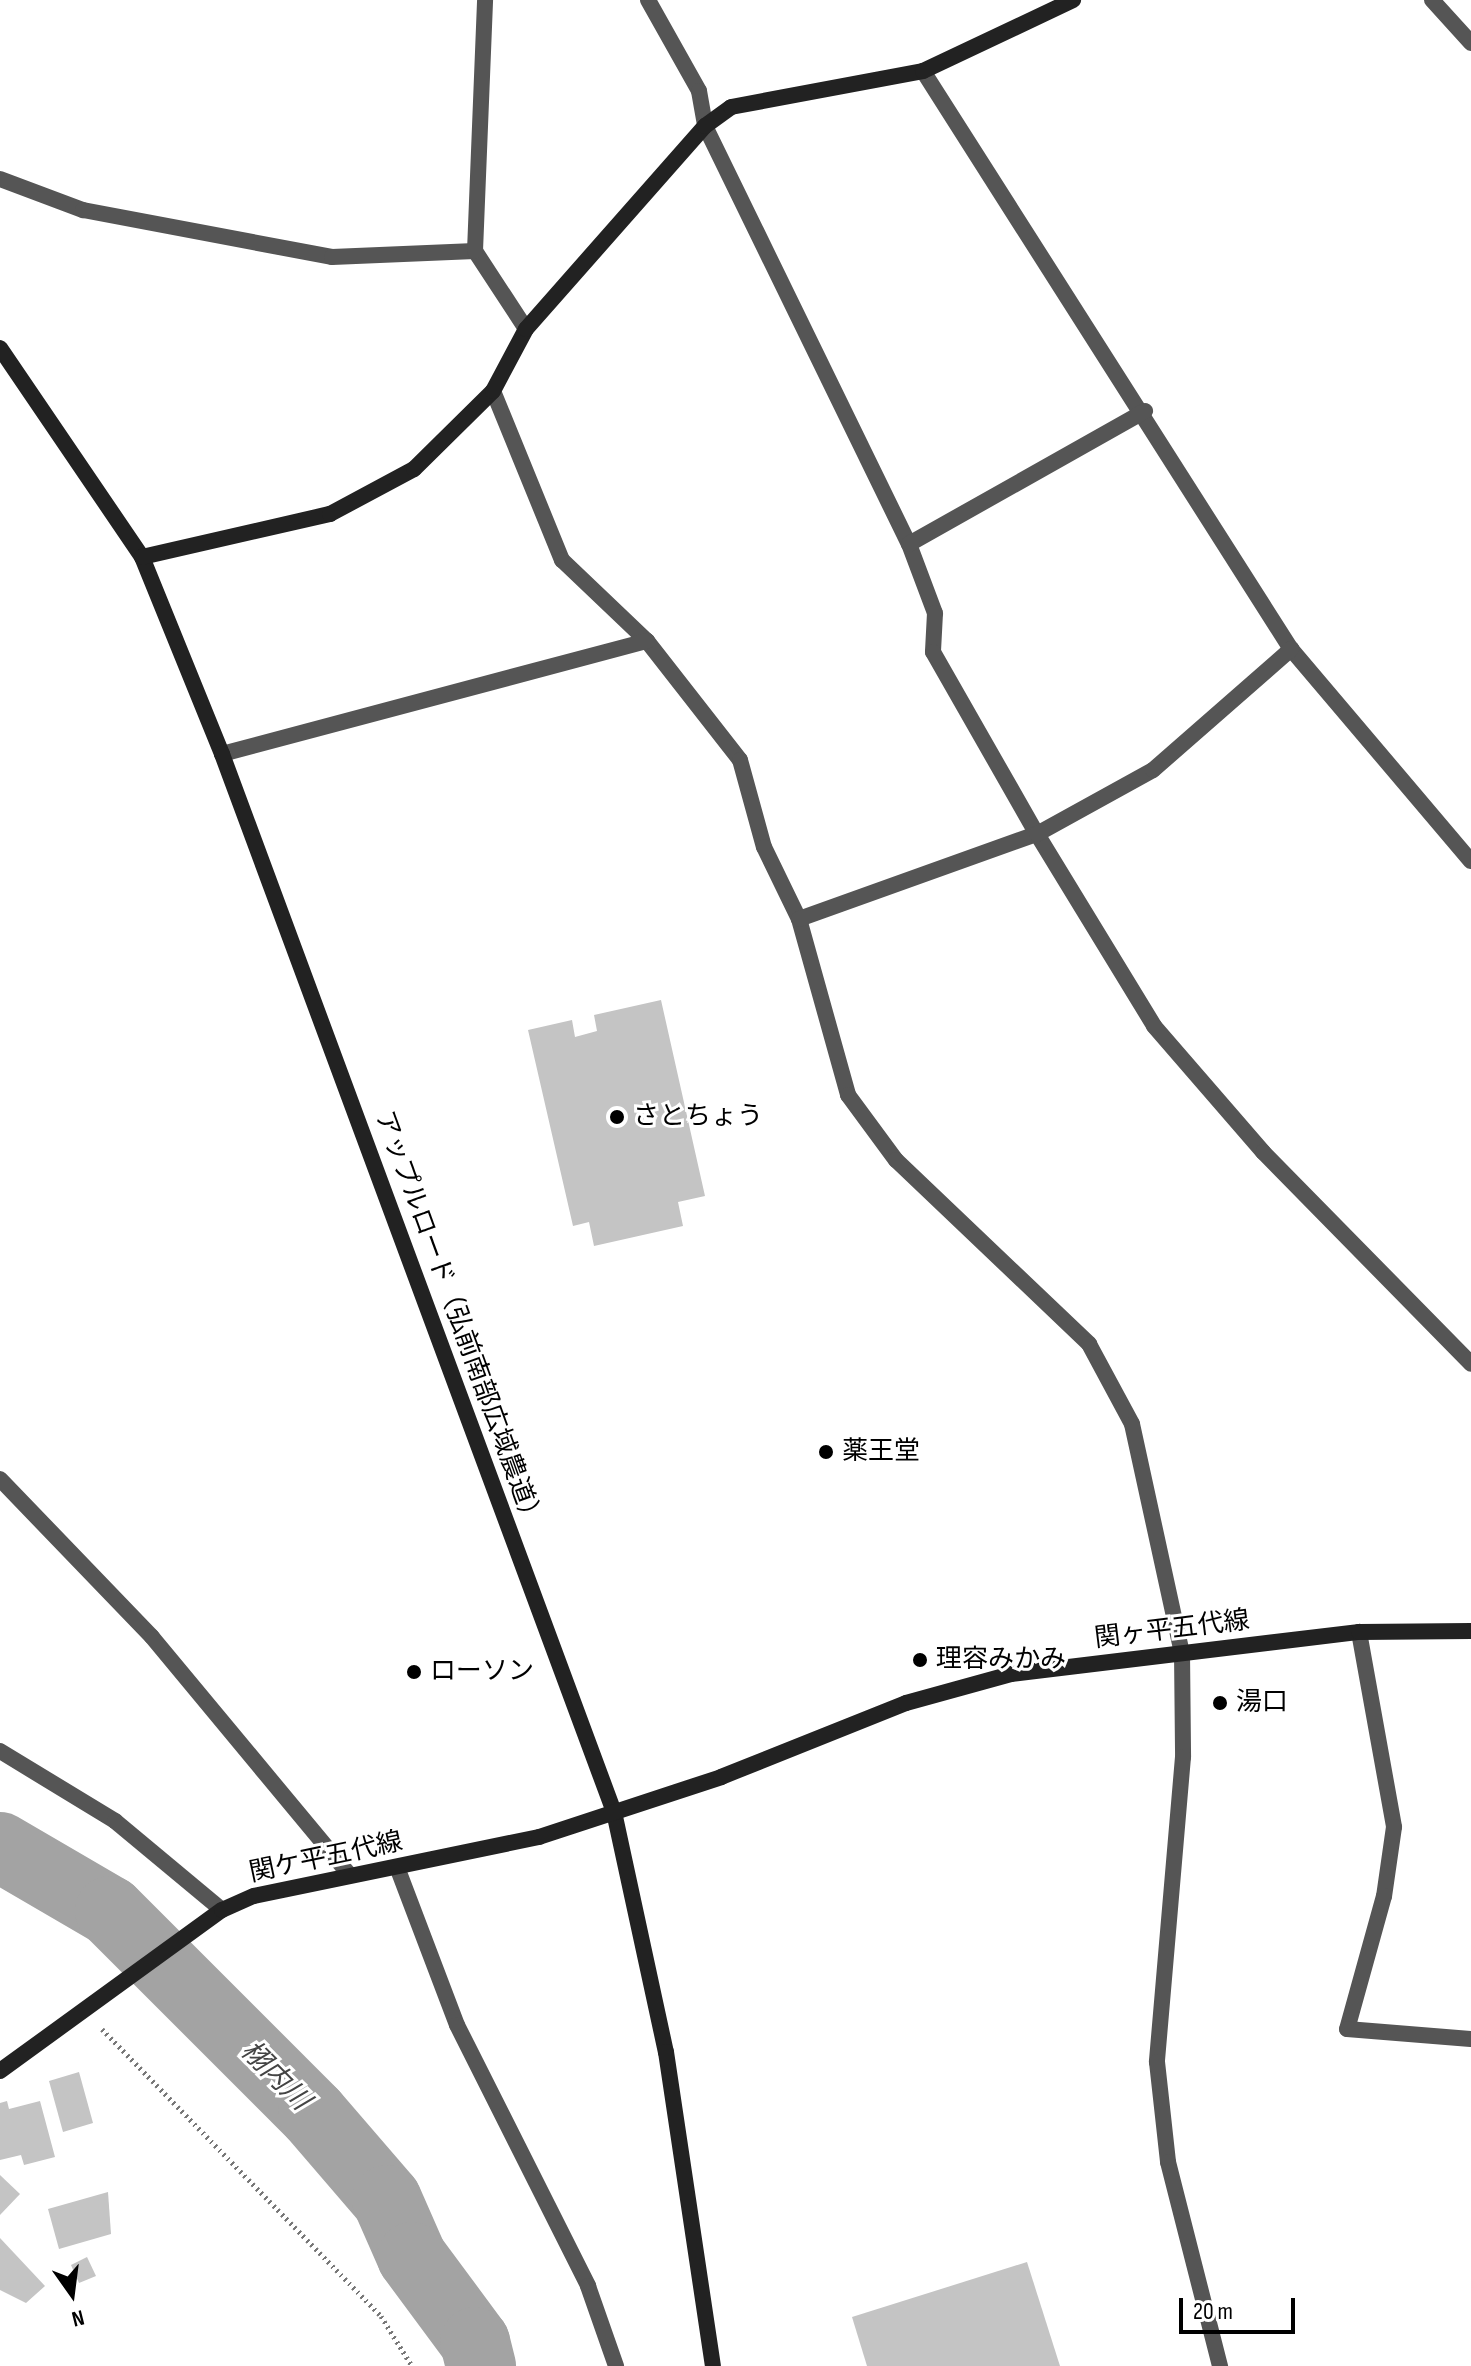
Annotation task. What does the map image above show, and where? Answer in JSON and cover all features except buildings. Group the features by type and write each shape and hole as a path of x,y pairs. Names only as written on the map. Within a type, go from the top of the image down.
{"street":[{"path":"485,0 475,251 526,329"},
{"path":"648,0 699,91 705,126 909,544 935,613 933,652 1037,834 1154,1026 1263,1152 1471,1364"},
{"path":"142,557 330,514 414,469 493,391 526,329 705,126 731,107 923,71 1073,0"},
{"path":"1432,0 1471,43"},
{"path":"923,71 1145,411 1291,649 1471,861"},
{"path":"0,179 83,210 332,257 475,251"},
{"name":"アップルロード（弘前南部広域農道）","path":"0,348 142,557 222,754 614,1812 666,2052 713,2366"},
{"path":"493,391 562,560 647,641 740,760 764,847 799,919 848,1095 896,1160 1089,1344 1132,1424 1182,1653 1183,1757 1157,2062 1168,2162 1220,2366"},
{"path":"909,544 1145,411"},
{"path":"222,754 647,641"},
{"path":"799,919 1037,834 1153,770 1291,649"},
{"path":"0,1479 152,1637 349,1874"},
{"name":"関ヶ平五代線","path":"614,1812 966,1684 1359,1632 1471,1631"},
{"path":"1359,1632 1394,1827 1384,1896 1347,2029 1471,2039"},
{"path":"0,1751 115,1821 222,1910"},
{"name":"関ケ平五代線","path":"0,2071 222,1910 349,1874 539,1837 614,1812"},
{"path":"397,1867 457,2025 588,2286 616,2366"}],"path":[{"path":"90,2005 381,2316 412,2366"}],"waterway":[{"name":"栩内川","path":"0,1847 110,1911 313,2114 387,2200 412,2257 475,2342 481,2366"}],"place":[{"name":"さとちょう","path":"617,1117"},
{"name":"薬王堂","path":"826,1452"},
{"name":"理容みかみ","path":"920,1660"},
{"name":"ローソン","path":"414,1672"},
{"name":"湯口","path":"1220,1703"}]}
